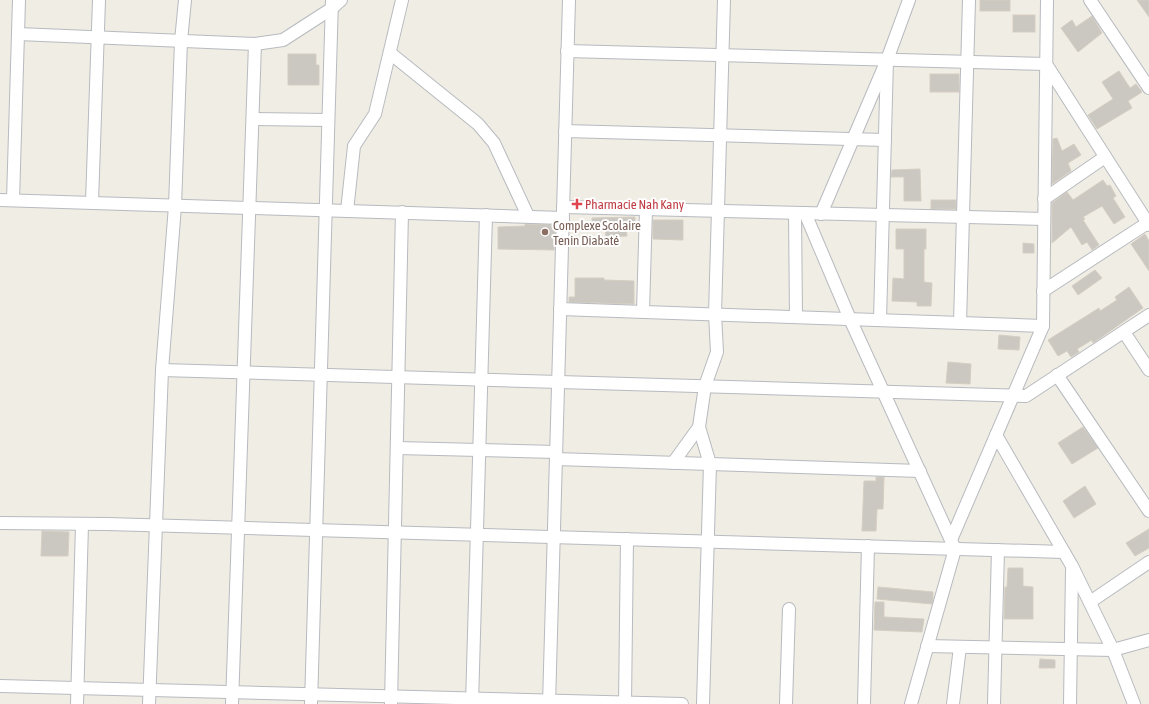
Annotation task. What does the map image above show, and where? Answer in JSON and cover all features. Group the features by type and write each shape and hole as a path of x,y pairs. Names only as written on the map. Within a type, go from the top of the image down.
{"street":[{"path":"13,200 19,0"},
{"path":"92,202 99,0"},
{"path":"149,704 162,370 175,206 181,41 184,0"},
{"path":"18,34 255,44 283,40 332,4 341,0"},
{"path":"347,211 354,146 375,114 402,0"},
{"path":"549,702 569,0"},
{"path":"703,704 710,464 699,427 705,386 717,352 715,314 724,0"},
{"path":"820,214 887,60 909,0"},
{"path":"960,323 969,0"},
{"path":"911,704 953,545 996,435 1043,326 1047,0"},
{"path":"1090,0 1149,88"},
{"path":"311,699 332,4"},
{"path":"232,698 255,44"},
{"path":"567,51 1046,64"},
{"path":"390,53 482,129 494,143 528,216"},
{"path":"880,320 887,60"},
{"path":"1043,291 1149,223 1105,158 1046,64"},
{"path":"253,119 328,120"},
{"path":"565,131 885,140"},
{"path":"1044,199 1105,158"},
{"path":"0,200 528,216 563,212 646,209 1044,219"},
{"path":"643,311 646,209"},
{"path":"391,700 402,212"},
{"path":"796,317 800,213"},
{"path":"800,213 920,470 953,545"},
{"path":"472,701 486,215"},
{"path":"560,308 1043,326"},
{"path":"162,370 1026,396 1149,315"},
{"path":"1124,332 1149,370"},
{"path":"1057,375 1149,511"},
{"path":"673,462 699,427"},
{"path":"996,435 1072,566 1113,650 1134,704"},
{"path":"397,448 479,450 710,464 920,470"},
{"path":"0,523 395,532 868,546 953,545 998,550 1064,552"},
{"path":"77,704 82,524"},
{"path":"625,703 627,540"},
{"path":"864,704 868,546"},
{"path":"994,704 998,550"},
{"path":"1090,602 1149,562"},
{"path":"1070,704 1072,566"},
{"path":"786,704 789,609"},
{"path":"927,646 1113,650 1149,640"},
{"path":"953,704 960,647"},
{"path":"0,686 150,690 232,698 682,704"}],"building":[{"path":"980,0 1010,0 1010,11 980,11"},
{"path":"1137,0 1149,0 1149,17"},
{"path":"1013,15 1035,15 1035,32 1013,32"},
{"path":"1092,16 1102,33 1078,52 1061,28 1072,20 1076,27"},
{"path":"288,54 316,54 316,65 319,65 319,85 288,85"},
{"path":"1119,71 1130,88 1136,84 1142,92 1128,101 1132,108 1097,129 1088,115 1113,99 1102,82"},
{"path":"930,74 959,74 959,92 930,92"},
{"path":"1057,138 1062,151 1074,144 1081,155 1068,163 1071,171 1052,184 1053,139"},
{"path":"920,169 921,201 904,201 904,177 891,177 892,170"},
{"path":"1103,180 1107,186 1110,185 1116,196 1113,198 1125,217 1114,224 1102,206 1083,217 1085,219 1083,220 1099,245 1092,250 1087,242 1082,245 1071,227 1052,243 1052,203 1067,192 1073,200"},
{"path":"931,200 956,200 956,209 931,209"},
{"path":"635,217 635,228 626,227 627,236 606,237 605,228 592,227 592,218"},
{"path":"653,220 683,220 683,240 653,239"},
{"path":"525,224 555,225 554,250 498,249 498,227 525,226"},
{"path":"896,229 926,229 926,249 924,249 924,282 932,283 931,306 917,306 917,302 892,301 893,278 904,279 904,249 896,249"},
{"path":"1145,234 1149,241 1149,271 1131,244"},
{"path":"1023,243 1034,244 1034,253 1023,253"},
{"path":"1095,270 1102,278 1078,295 1072,286"},
{"path":"575,278 604,278 604,280 634,281 634,304 569,302 569,297 575,297"},
{"path":"1129,287 1143,308 1093,343 1092,340 1077,349 1079,352 1071,357 1067,351 1058,356 1048,340 1099,308 1100,311 1117,300 1115,297"},
{"path":"999,335 1020,337 1019,350 998,349"},
{"path":"948,362 971,364 970,384 946,383"},
{"path":"1083,427 1098,448 1072,464 1058,443"},
{"path":"876,477 884,477 883,509 877,509 876,531 862,531 864,481 876,481"},
{"path":"1085,486 1096,504 1074,518 1063,501"},
{"path":"1149,529 1149,548 1135,556 1126,543"},
{"path":"42,531 69,532 68,556 41,556"},
{"path":"1008,568 1023,568 1023,586 1033,587 1033,619 1004,619 1005,587 1007,587"},
{"path":"878,587 933,592 932,604 877,599"},
{"path":"875,602 884,602 884,617 924,619 922,632 874,630"},
{"path":"1040,659 1055,660 1055,668 1039,668"}],"place":[{"name":"Pharmacie Nah Kany","path":"577,204"},
{"name":"Complexe Scolaire Tenin Diabaté","path":"545,232"}]}
